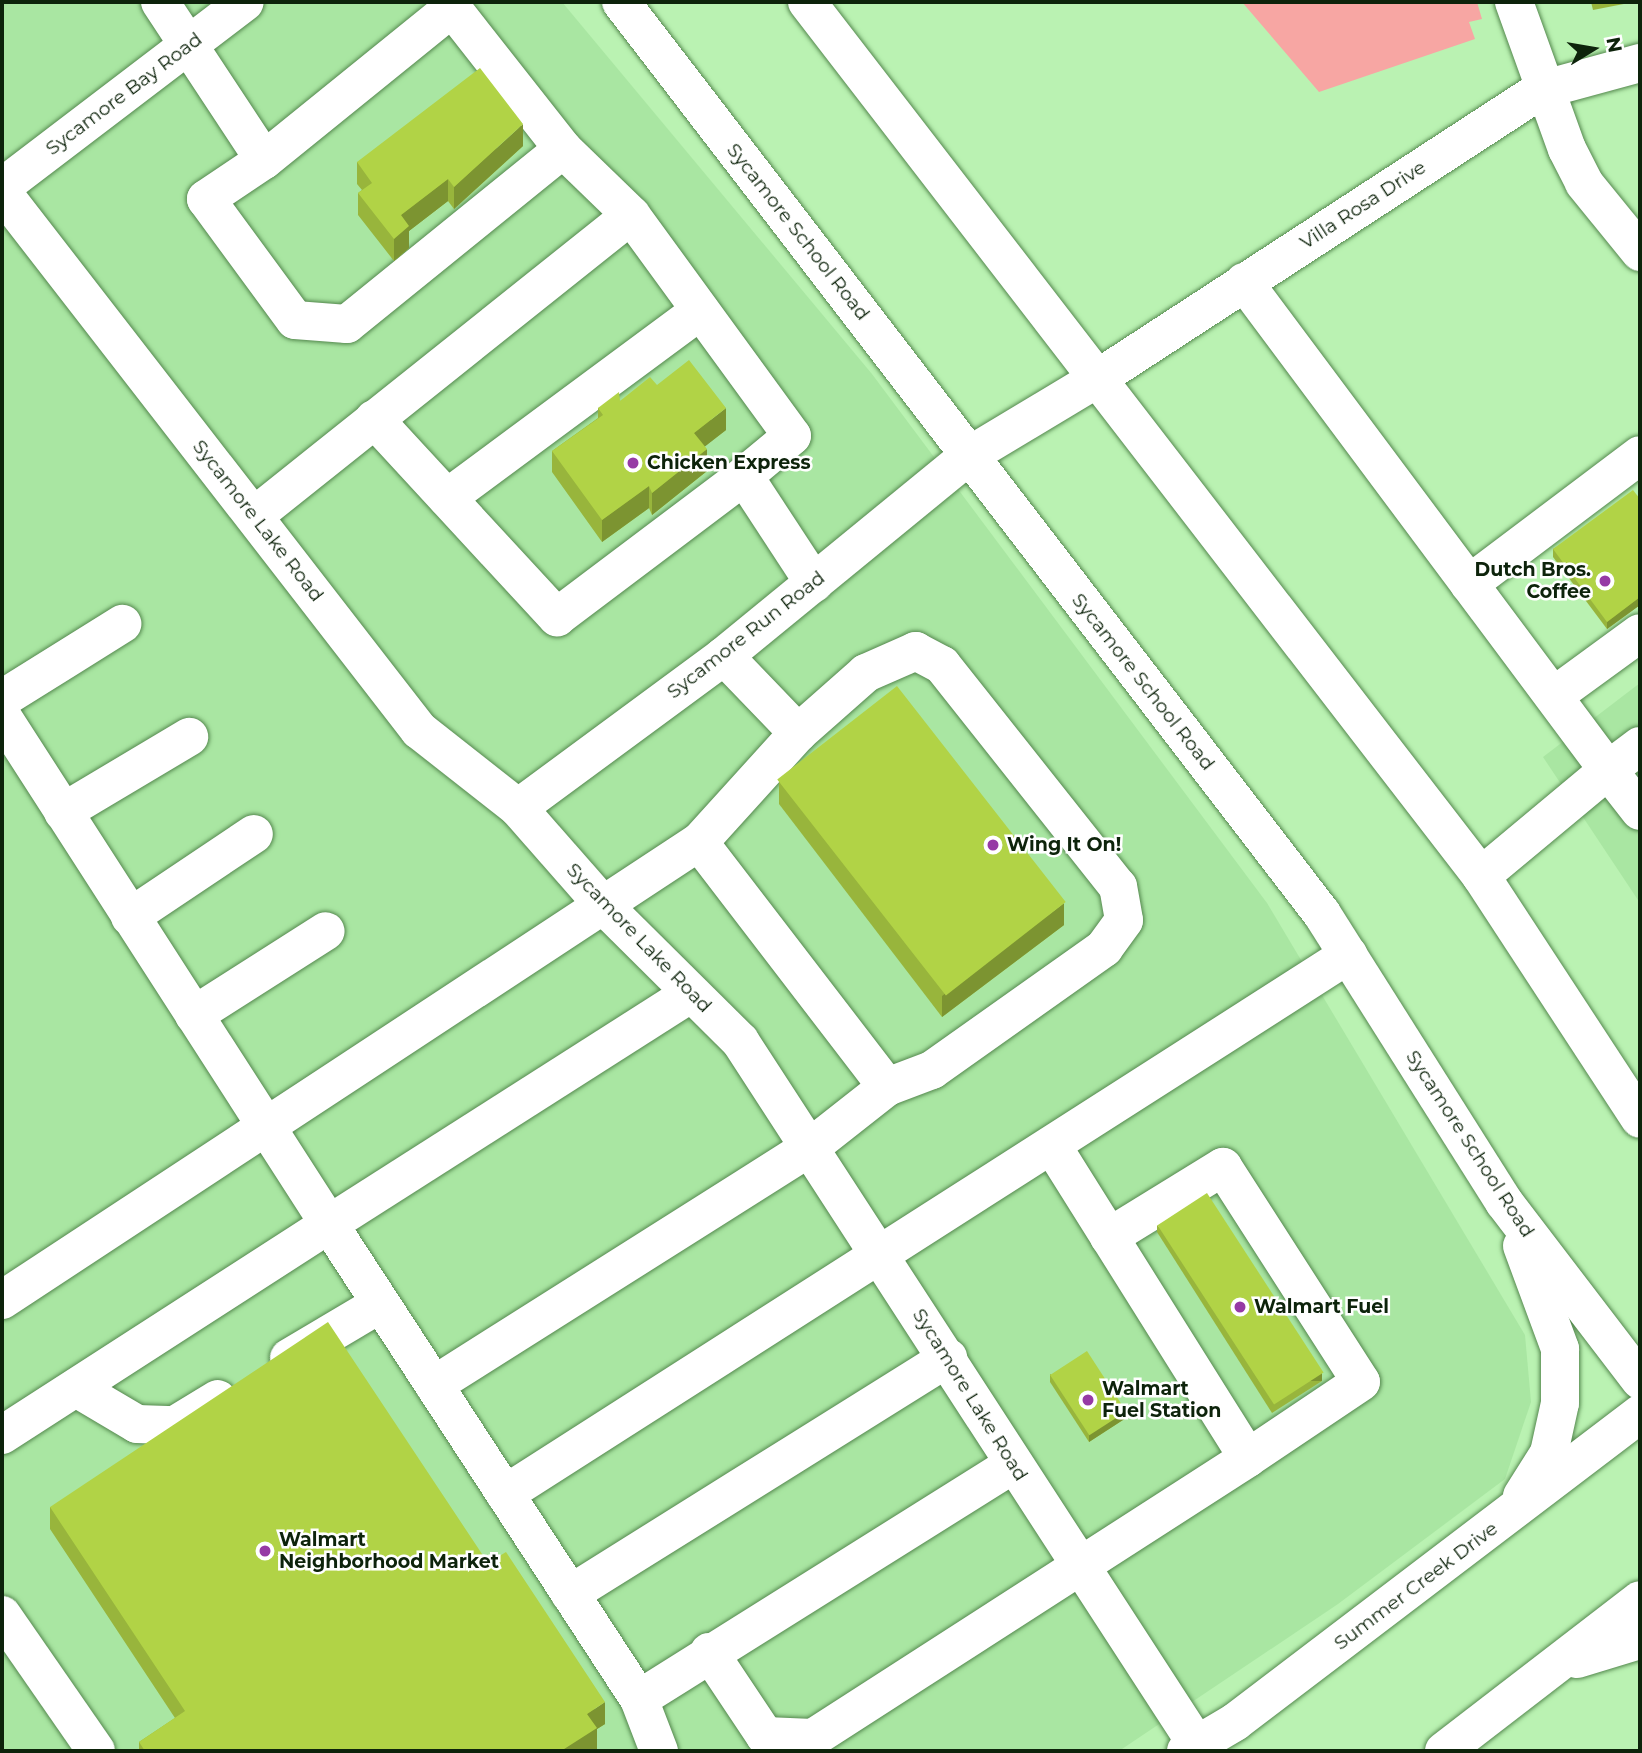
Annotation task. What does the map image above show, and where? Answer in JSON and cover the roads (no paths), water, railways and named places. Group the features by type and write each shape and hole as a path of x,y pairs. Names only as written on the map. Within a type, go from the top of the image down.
{"main road":[{"path":"160,2 264,160"},
{"name":"Sycamore Bay Road","path":"2,189 246,2"},
{"name":"Sycamore School Road","path":"621,2 970,455 1348,955 1504,1202 1640,1380"},
{"path":"807,2 1100,377 1481,876 1640,1119"},
{"path":"1514,2 1541,90 1584,183 1640,252"},
{"path":"374,419 557,617 744,476 792,436 631,215 563,149 452,8 264,160 205,199 295,320 347,324 563,149"},
{"name":"Villa Rosa Drive","path":"1100,377 1541,90 1640,63"},
{"name":"Sycamore Lake Road","path":"2,189 419,730 518,808 606,908 740,1041 883,1256 1191,1748"},
{"path":"254,516 631,215"},
{"path":"1244,282 1640,811"},
{"path":"447,498 700,311"},
{"name":"Sycamore Run Road","path":"518,808 724,656 970,455 1100,377"},
{"path":"1469,584 1640,455"},
{"path":"744,476 814,583"},
{"path":"2,699 122,624"},
{"path":"1555,695 1640,633"},
{"path":"2,1300 606,908 699,842 798,733 866,673 916,651 942,665 1118,887 1124,919 1104,947 932,1070 887,1087 812,1146 434,1385"},
{"path":"724,656 798,733"},
{"path":"2,716 380,1304 639,1699 659,1751"},
{"path":"63,812 189,737"},
{"path":"1481,876 1640,746"},
{"path":"130,917 254,834"},
{"path":"699,842 887,1087"},
{"path":"194,1015 326,931"},
{"path":"505,1494 883,1256 1052,1144 1348,955"},
{"path":"2,1435 691,993"},
{"path":"1052,1144 1248,1458"},
{"path":"709,1652 765,1736 813,1738 1080,1569 1361,1382 1223,1167 1109,1237"},
{"path":"1504,1202 1560,1349 1560,1403 1549,1453 1510,1516"},
{"path":"76,1388 137,1424 175,1425 380,1304"},
{"path":"570,1594 948,1358"},
{"name":"Summer Creek Drive","path":"1191,1748 1510,1516 1640,1414"},
{"path":"639,1699 709,1652 1013,1464"},
{"path":"1444,1751 1640,1600"},
{"path":"2,1615 96,1751"},
{"path":"1555,1666 1640,1640"}],"place":[{"name":"Chicken Express","path":"633,463"},
{"name":"Dutch Bros. Coffee","path":"1605,581"},
{"name":"Wing It On!","path":"993,845"},
{"name":"Walmart Fuel","path":"1240,1307"},
{"name":"Walmart Fuel Station","path":"1088,1400"},
{"name":"Walmart Neighborhood Market","path":"265,1551"}]}
